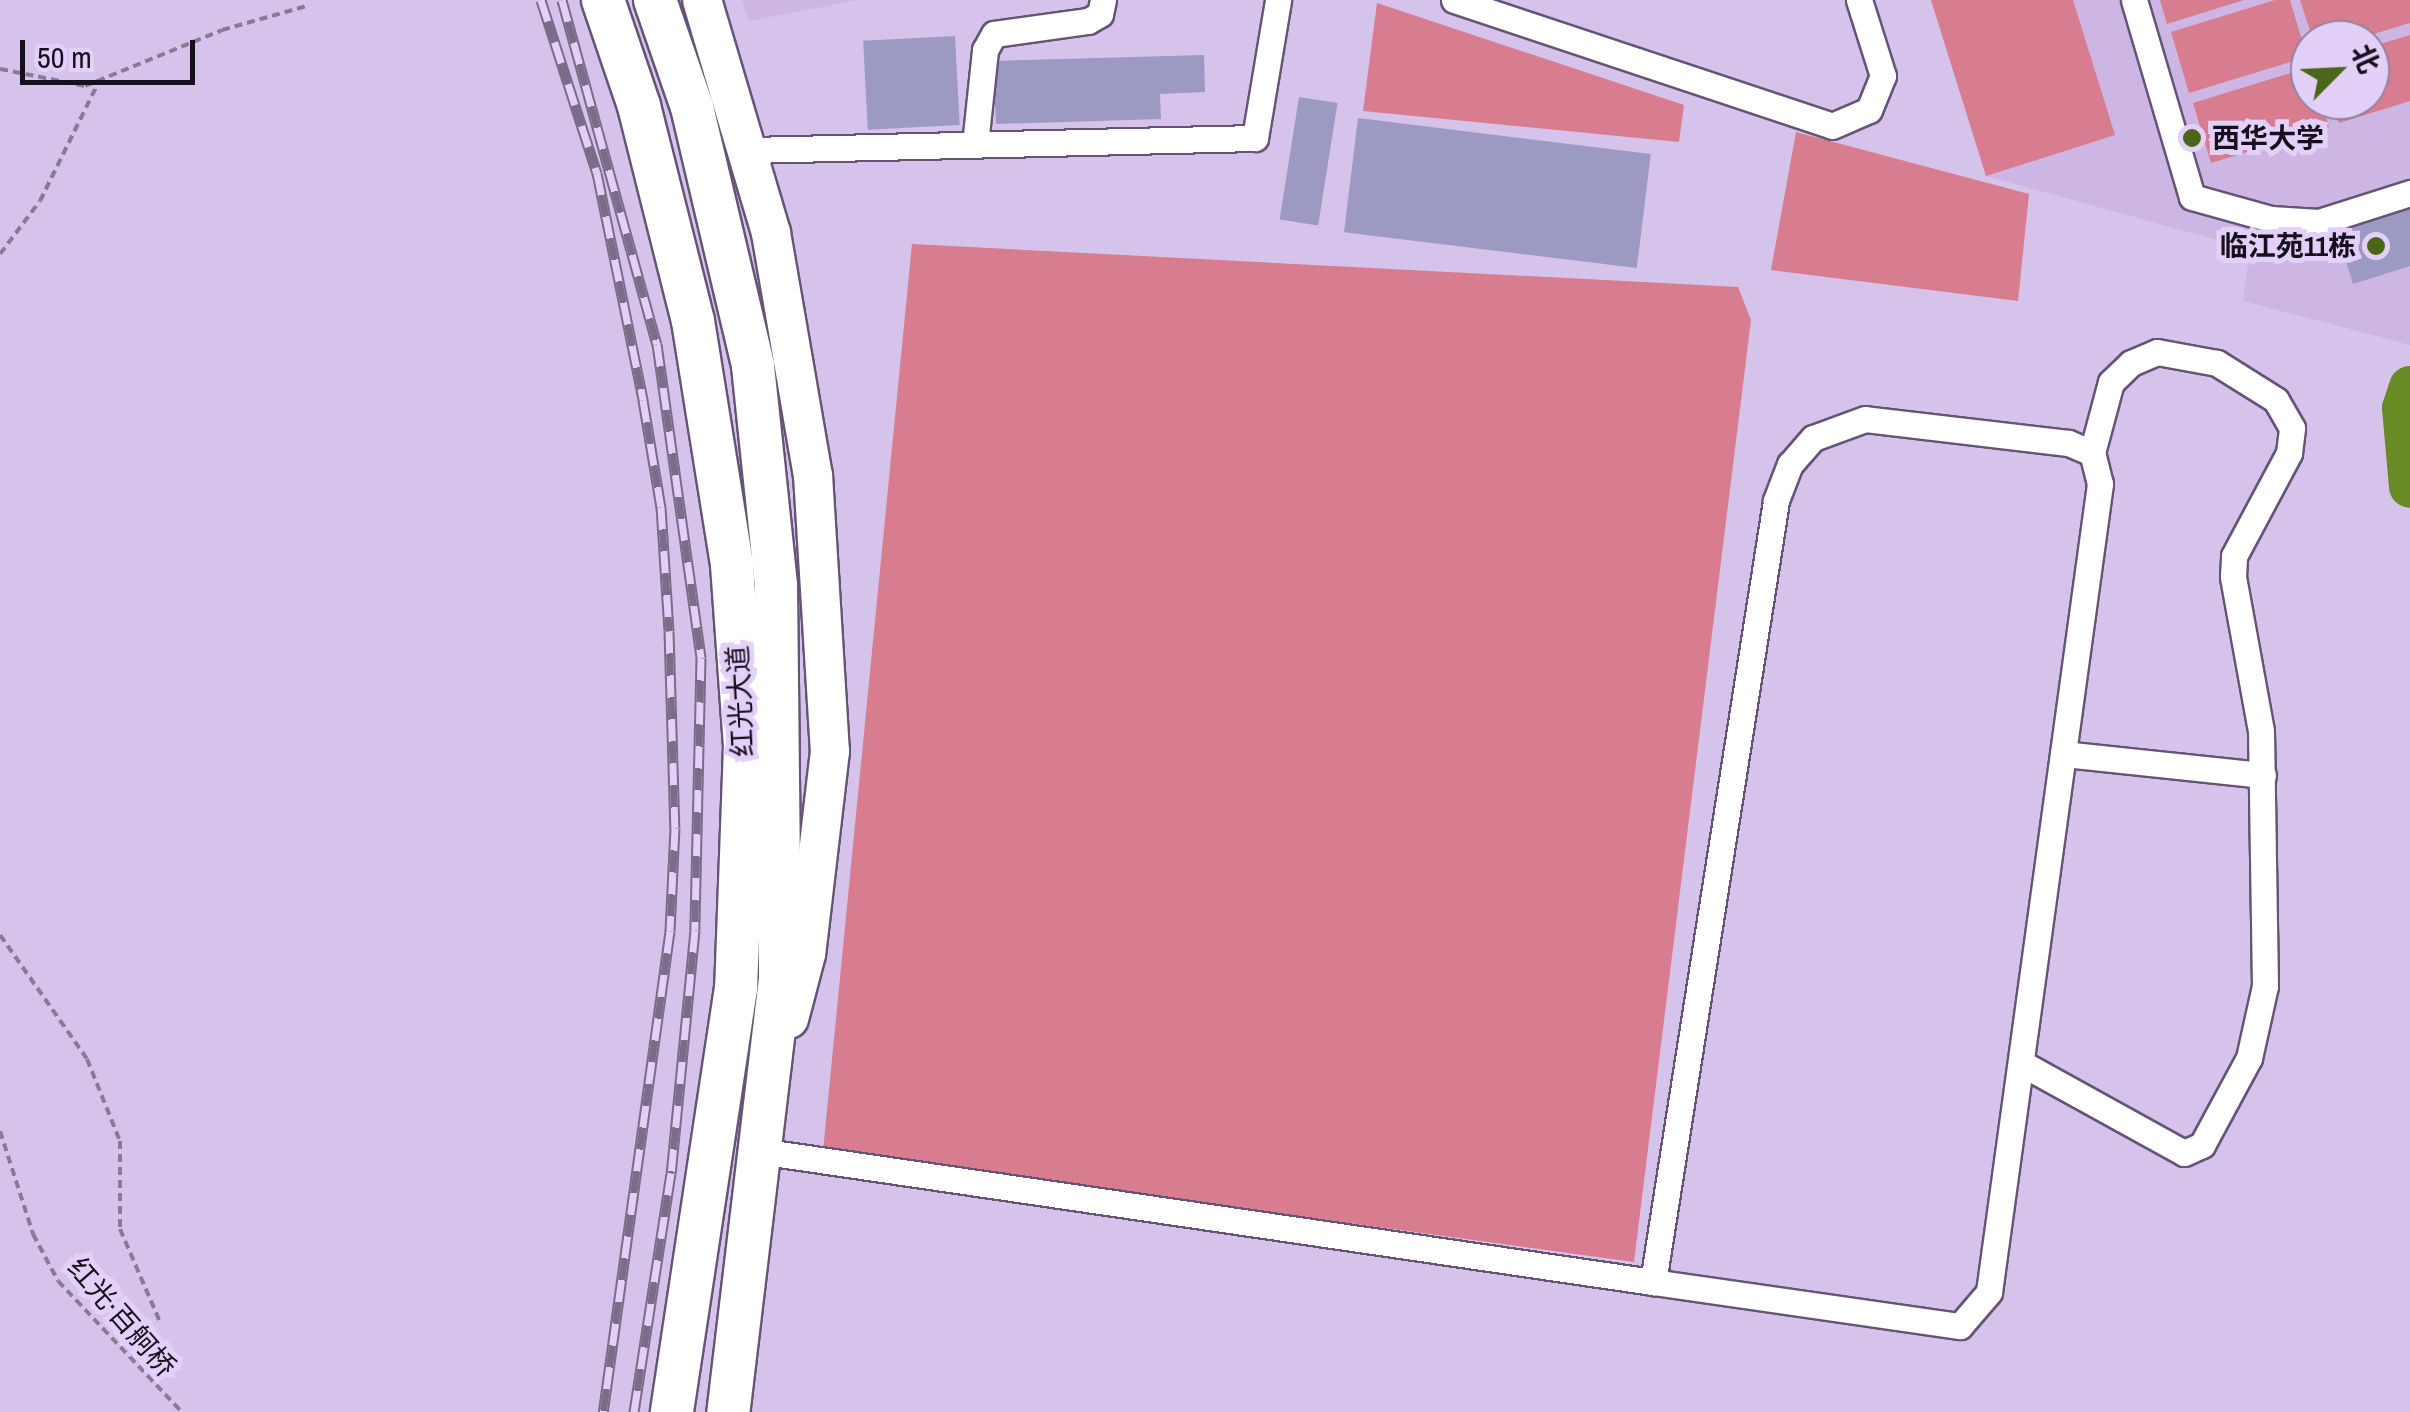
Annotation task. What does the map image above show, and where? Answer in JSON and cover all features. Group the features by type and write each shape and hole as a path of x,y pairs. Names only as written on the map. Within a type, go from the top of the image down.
{"highway":[{"name":"红光大道","path":"603,0 638,106 694,321 732,565 745,746 736,988 672,1412"},
{"name":"红光大道","path":"655,0 692,107 748,348 769,490 781,768 780,979 728,1412"}],"main road":[{"path":"702,0 750,150 808,438 830,751 806,954 760,1137"}],"street":[{"path":"975,144 986,50 994,34 1088,21 1100,14 1103,0"},
{"path":"750,150 1256,138 1278,0"},
{"path":"1454,0 1832,126 1849,124 1869,110 1882,76 1859,0"},
{"path":"2134,0 2192,196 2271,219 2320,222 2410,193"},
{"path":"760,1137 1653,1282 1960,1326 1990,1292 2021,1063 2063,754 2100,484 2092,453 2111,382 2131,362 2157,352 2216,363 2276,400 2292,428 2289,453 2234,556 2263,775 2261,903 2268,948 2260,1024 2202,1145 2184,1153 2021,1063"},
{"path":"1653,1282 1776,501 1790,464 1812,438 1865,419 2068,443 2092,453"},
{"path":"2063,754 2263,775"}],"path":[{"path":"0,69 85,86 222,30 306,6"},
{"path":"0,254 40,201 100,81"},
{"path":"0,935 87,1060 120,1141 120,1230 160,1324"},
{"name":"红光·百舸桥","path":"0,1131 33,1234 58,1281 182,1412"}],"shaded area":[{"path":"742,0 858,0 749,21"},
{"name":"西华大学","path":"1931,0 2410,0 2410,345 2243,301 2250,249 1986,176"},
{"path":"1931,0 2073,0 2115,135 1986,176"},
{"path":"2160,0 2244,0 2167,24"},
{"path":"2275,0 2290,0 2296,20 2290,20 2290,62 2189,93 2171,32"},
{"path":"2300,0 2410,0 2410,23 2390,29 2390,20 2306,20"},
{"path":"1377,3 1684,105 1679,142 1363,111"},
{"path":"2410,35 2410,101 2390,107 2390,41"},
{"path":"2290,73 2290,120 2327,120 2329,127 2211,163 2193,103"},
{"path":"1796,132 2029,194 2018,301 1771,270"},
{"path":"912,244 1738,287 1751,320 1634,1262 823,1151"}],"building":[{"path":"955,36 960,125 868,130 863,41"},
{"path":"1204,55 1205,92 1160,94 1161,119 996,124 993,61"},
{"path":"1299,97 1338,103 1318,226 1280,219"},
{"path":"1358,118 1651,154 1637,268 1344,232"},
{"name":"临江苑11栋","path":"2410,202 2410,266 2353,284 2335,225"}],"waterway":[{"path":"2410,387 2403,408 2410,487"}],"railway":[{"path":"541,0 597,173 661,507 669,631 675,828 670,931 603,1412"},
{"path":"562,0 657,344 701,658 695,930 671,1173 634,1412"}],"place":[{"name":"西华大学","path":"2192,138"},
{"name":"临江苑11栋","path":"2376,246"}]}
